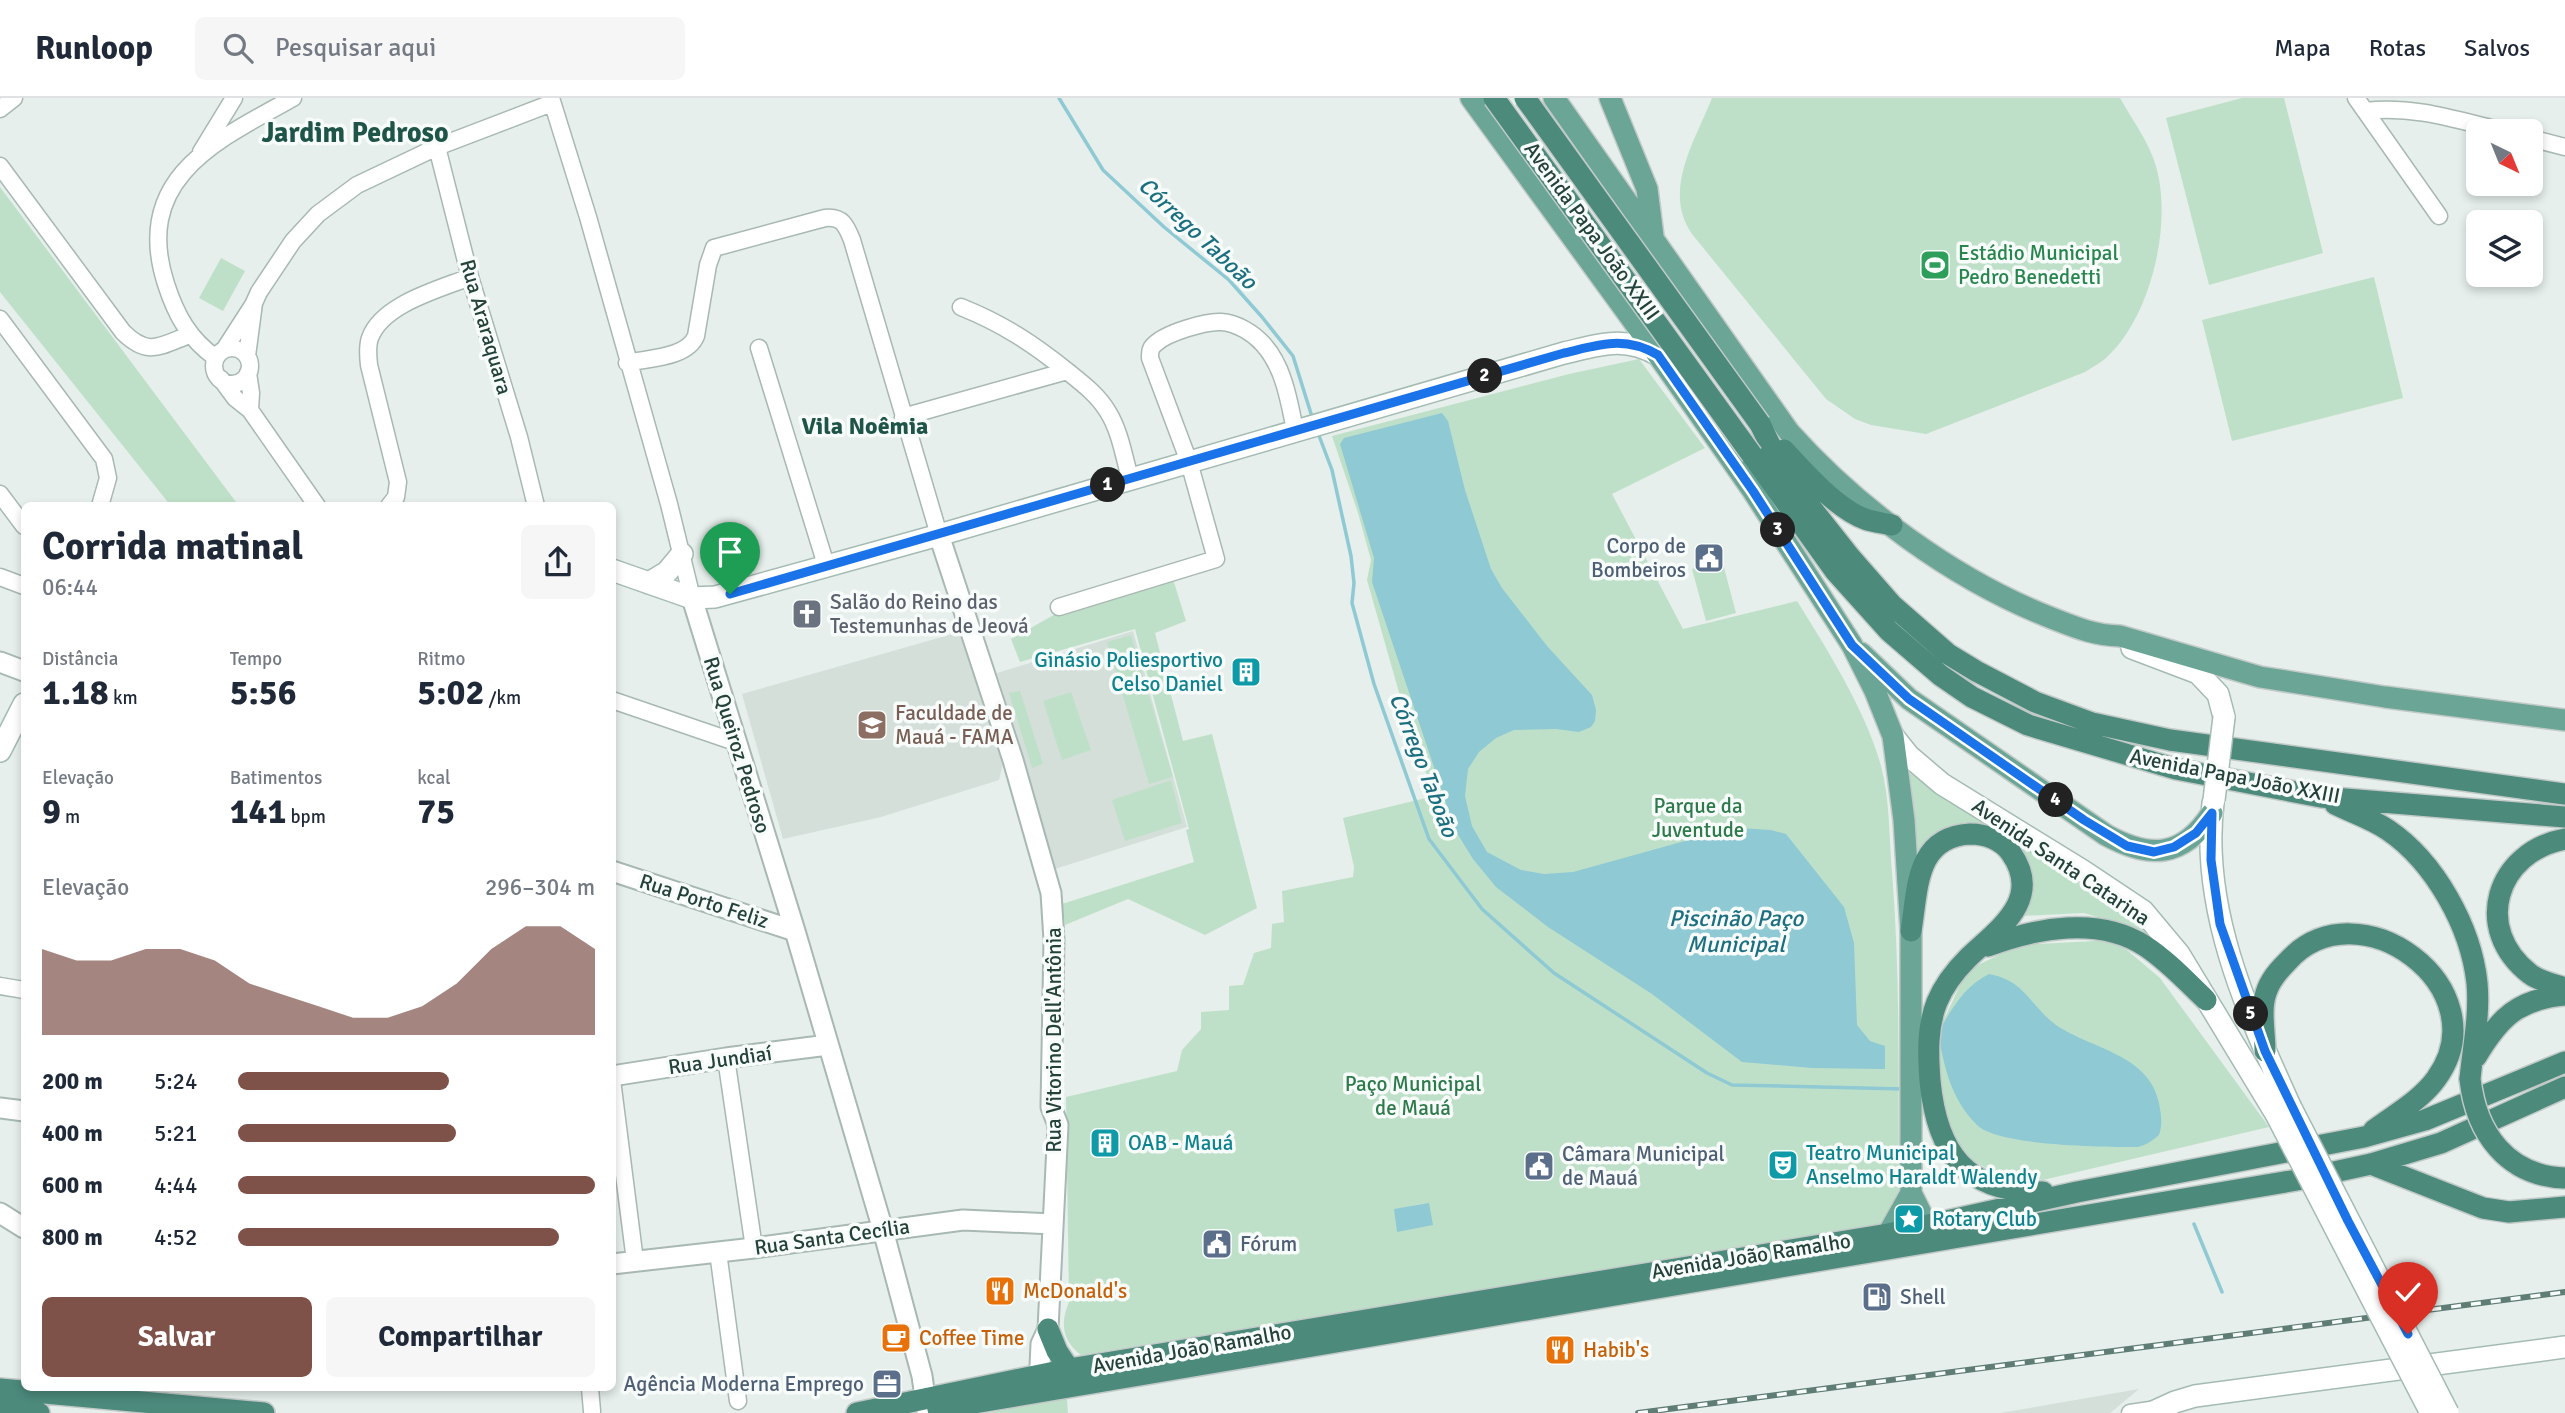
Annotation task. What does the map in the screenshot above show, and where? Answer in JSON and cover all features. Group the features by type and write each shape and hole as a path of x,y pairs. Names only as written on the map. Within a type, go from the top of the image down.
{"highway":[{"name":"Avenida Papa João XXIII","path":"1494,98 1647,306 1810,538 1889,631 1972,697 2028,725 2176,769 2321,797 2565,817"},
{"name":"Avenida Papa João XXIII","path":"1525,98 1760,424 1776,457 1798,491 1850,557 1892,604 1948,654 2035,702 2092,723 2170,740 2565,794"},
{"path":"1760,424 1804,472 1841,504 1863,519 1892,525"},
{"path":"2321,797 2387,829 2431,869 2445,892 2469,949 2477,982 2472,1102 2480,1124 2493,1144 2510,1160 2530,1171 2553,1178 2565,1178"},
{"path":"1911,931 1921,870 1927,855 1937,844 1952,835 1975,834 1994,839 2016,859 2020,870 2018,906 2011,918 1956,972 1938,1000 1919,1056 1940,1130 1950,1151 1964,1169 1986,1184 2010,1190 2077,1192"},
{"path":"2565,839 2538,848 2520,860 2506,879 2496,916 2502,940 2530,974 2565,988"},
{"path":"1979,949 2029,933 2052,929 2103,929 2146,946 2206,1000"},
{"path":"2265,1051 2264,1002 2267,990 2275,975 2303,946 2346,934 2379,938 2416,958 2431,972 2445,992 2452,1019 2449,1058 2436,1080 2420,1096 2364,1137"},
{"path":"2472,1070 2492,1031 2515,1009 2543,997 2565,995"},
{"name":"Avenida João Ramalho","path":"923,1408 973,1404 1039,1384 1069,1370 1888,1234 2077,1192 2364,1137 2425,1120 2565,1062"},
{"name":"Avenida João Ramalho","path":"923,1408 1039,1384 1947,1239 2284,1182 2371,1164 2441,1143 2565,1087"},
{"path":"2371,1164 2483,1208 2509,1212 2565,1207"},
{"path":"1048,1329 1069,1370"},
{"path":"0,1389 98,1406 202,1407 264,1413"},
{"path":"0,1403 28,1408 39,1413"},
{"path":"171,1413 202,1407"},
{"path":"857,1413 923,1408"}],"main road":[{"name":"Avenida Papa João XXIII","path":"1471,98 1658,355 1753,491 1852,645 1875,691 1893,736 1904,820 1919,1056 1910,1117 1911,1194 1930,1226 1947,1239"},
{"name":"Avenida Papa João XXIII","path":"1554,98 1789,432 1840,484 1892,525 1984,587 2029,609 2098,636 2120,636 2260,677 2385,697 2565,720"},
{"path":"1502,139 1554,98"},
{"path":"1610,98 1618,108 1647,189 1653,238"},
{"path":"1607,343 1621,324 1621,304"},
{"path":"616,571 692,598 730,594 1328,420 1607,343 1629,343 1658,355"},
{"path":"649,583 667,572 682,554"},
{"path":"2098,636 2198,673 2210,682 2218,694 2224,717 2213,807 2211,860 2220,924 2283,1110 2431,1413"},
{"path":"1852,645 1909,699 2095,827 2127,846 2154,852 2174,847 2196,833 2213,807"},
{"path":"0,751 21,710"},
{"name":"Avenida Santa Catarina","path":"1893,736 1909,756 1942,784 2143,911 2171,942 2206,1000 2283,1110"},
{"path":"2283,1110 2448,1413"},
{"path":"1888,1234 1911,1194"},
{"path":"2154,1411 2195,1396 2565,1347"}],"street":[{"path":"0,109 14,98"},
{"path":"220,354 189,335 174,308 163,275 157,234 160,211 176,181 198,157 234,98"},
{"path":"198,157 242,126 293,98"},
{"path":"314,502 250,410 235,398 220,379 214,368 220,354 293,241 318,214 357,186 437,147 551,101"},
{"name":"Rua Queiroz Pedroso","path":"551,101 588,217 692,598 795,931 883,1230 922,1377 923,1408"},
{"path":"2361,104 2388,108 2416,104 2466,120"},
{"path":"2361,104 2439,216"},
{"path":"2543,141 2565,146"},
{"name":"Rua Araraquara","path":"437,147 470,277 519,437 535,502"},
{"path":"0,166 132,341 141,347 152,348 189,335"},
{"path":"627,363 683,351 693,344 708,265 715,248 832,217 846,225 852,240 939,535"},
{"path":"392,502 396,497 398,482 369,365 370,335 395,310 470,277"},
{"path":"250,410 251,393 247,365 254,303"},
{"path":"961,307 1027,340 1101,401 1110,414 1130,478"},
{"path":"0,318 104,460 108,478 101,502"},
{"path":"1059,607 1216,559 1189,462 1150,358 1150,350 1165,337 1202,324 1220,321 1248,331 1264,345 1276,363 1301,428"},
{"path":"220,354 235,348 247,365"},
{"path":"759,348 826,565"},
{"path":"220,379 236,383 247,365"},
{"path":"903,416 1067,371"},
{"path":"0,494 21,522"},
{"name":"Rua Vitorino Dell'Antônia","path":"939,535 1013,760 1051,893 1054,940 1051,1107 1058,1125 1048,1329 1041,1344 1039,1384"},
{"path":"0,577 21,585"},
{"path":"0,662 21,670"},
{"path":"616,701 735,742"},
{"name":"Rua Porto Feliz","path":"616,872 795,931"},
{"path":"0,986 21,990"},
{"name":"Rua Jundiaí","path":"616,1077 726,1058 828,1045"},
{"path":"726,1058 754,1248"},
{"path":"0,1108 21,1111"},
{"path":"616,1110 635,1261"},
{"path":"0,1213 21,1226"},
{"name":"Rua Santa Cecília","path":"616,1263 963,1220 1053,1224"},
{"path":"718,1252 738,1401"},
{"path":"590,1391 592,1410"},
{"path":"2130,1413 2154,1411"}],"shaded area":[{"name":"Faculdade de Mauá - FAMA","path":"963,631 1005,756 999,780 881,817 783,839 742,694"},
{"path":"1133,631 1187,827 1055,869 997,673"},
{"path":"2139,1389 2110,1413 2000,1413"}],"green space":[{"name":"Estádio Municipal Pedro Benedetti","path":"1712,98 2120,98 2152,155 2159,178 2162,205 2156,262 2137,316 2123,339 2107,357 2085,372 1926,434 1871,425 1855,419 1826,399 1692,234 1684,218 1680,201 1684,166"},
{"path":"2242,98 2284,98 2323,253 2209,285 2166,118"},
{"path":"0,187 236,502 168,502 0,292"},
{"path":"221,258 245,271 223,311 199,298"},
{"path":"2374,277 2403,398 2232,441 2202,320"},
{"path":"1639,359 1705,448 1612,494 1683,629 1797,601 1833,659 1875,746 1888,805 1895,914 1899,1207 1881,1226 1081,1355 1070,1344 1064,1331 1064,1317 1069,1302 1066,1097 1177,1071 1182,1050 1201,1029 1201,1012 1229,1010 1229,986 1243,985 1254,953 1271,948 1272,924 1284,922 1282,891 1353,877 1354,867 1343,818 1434,796 1400,696 1367,580 1371,560 1332,436 1569,374"},
{"path":"1722,560 1736,613 1706,621 1692,569"},
{"path":"1173,579 1186,621 1155,633 1183,741 1212,734 1257,908 1205,935 1128,899 1065,925 1062,904 1194,862 1186,830 1189,829 1135,629 1020,662 1011,639 1059,612"},
{"path":"1131,635 1173,777 1149,784 1107,642"},
{"path":"1020,691 1043,764 1032,768 1009,693"},
{"path":"1071,692 1091,750 1062,760 1043,701"},
{"path":"1905,770 2125,913 2145,931 2084,913 2020,916 2028,888 1986,826 1962,823 1943,829 1927,842 1913,861 1915,816"},
{"path":"1171,780 1182,823 1125,841 1112,800"},
{"path":"2115,940 2160,978 2269,1127 2043,1180 1998,1175 1972,1160 1951,1134 1944,1099 1936,1037 1967,970 2020,945"},
{"path":"1067,1398 1068,1413 988,1413"}],"water":[{"name":"Piscinão Paço Municipal","path":"1442,413 1448,421 1465,490 1491,569 1502,588 1547,646 1592,695 1596,710 1595,721 1591,727 1579,732 1556,729 1514,730 1496,738 1479,752 1468,769 1465,796 1472,826 1487,852 1521,870 1544,874 1573,872 1721,831 1740,828 1786,834 1844,907 1854,943 1857,1025 1870,1041 1885,1046 1885,1069 1812,1068 1742,1062 1652,994 1548,927 1496,887 1473,859 1455,830 1372,582 1374,558 1340,444 1344,438"},
{"path":"1989,974 2001,977 2019,988 2056,1025 2117,1055 2144,1074 2159,1103 2159,1135 2139,1147 2078,1146 2006,1137 1977,1125 1955,1093 1946,1070 1938,1032 1972,985"},
{"path":"1429,1203 1433,1225 1397,1232 1394,1209"}],"waterway":[{"name":"Córrego Taboão","path":"1059,98 1103,170 1164,227 1229,280 1293,356 1313,420"},
{"name":"Córrego Taboão","path":"1318,433 1332,470 1351,556 1354,583 1352,603 1374,684 1429,839 1482,909 1554,973 1707,1073 1732,1085 1904,1089"},
{"name":"Córrego Taboão","path":"2194,1224 2222,1292"}],"railway":[{"path":"1638,1413 2565,1292"}],"place":[{"name":"Estádio Municipal Pedro Benedetti","path":"1935,265"},
{"name":"Corpo de Bombeiros","path":"1709,558"},
{"name":"Salão do Reino das Testemunhas de Jeová","path":"807,614"},
{"name":"Ginásio Poliesportivo Celso Daniel","path":"1246,672"},
{"name":"Faculdade de Mauá - FAMA","path":"872,725"},
{"name":"OAB - Mauá","path":"1105,1143"},
{"name":"Teatro Municipal Anselmo Haraldt Walendy","path":"1783,1165"},
{"name":"Câmara Municipal de Mauá","path":"1539,1166"},
{"name":"Rotary Club","path":"1909,1219"},
{"name":"Fórum","path":"1217,1244"},
{"name":"McDonald's","path":"1000,1291"},
{"name":"Shell","path":"1877,1297"},
{"name":"Coffee Time","path":"896,1338"},
{"name":"Habib's","path":"1560,1350"},
{"name":"Agência Moderna Emprego","path":"887,1384"}],"district":[{"name":"Jardim Pedroso","path":"355,132"},
{"name":"Vila Noêmia","path":"865,426"}],"route":[{"path":"730,594 1564,353 1607,343 1629,343 1646,348 1658,355 1708,425 1852,645 1909,699 2106,835 2127,846 2143,851 2167,850 2190,838 2203,827 2212,813 2211,860 2225,945 2265,1051 2290,1106 2408,1334"}],"park label":[{"name":"Parque da Juventude","path":"1698,818"},
{"name":"Paço Municipal de Mauá","path":"1413,1096"}]}
